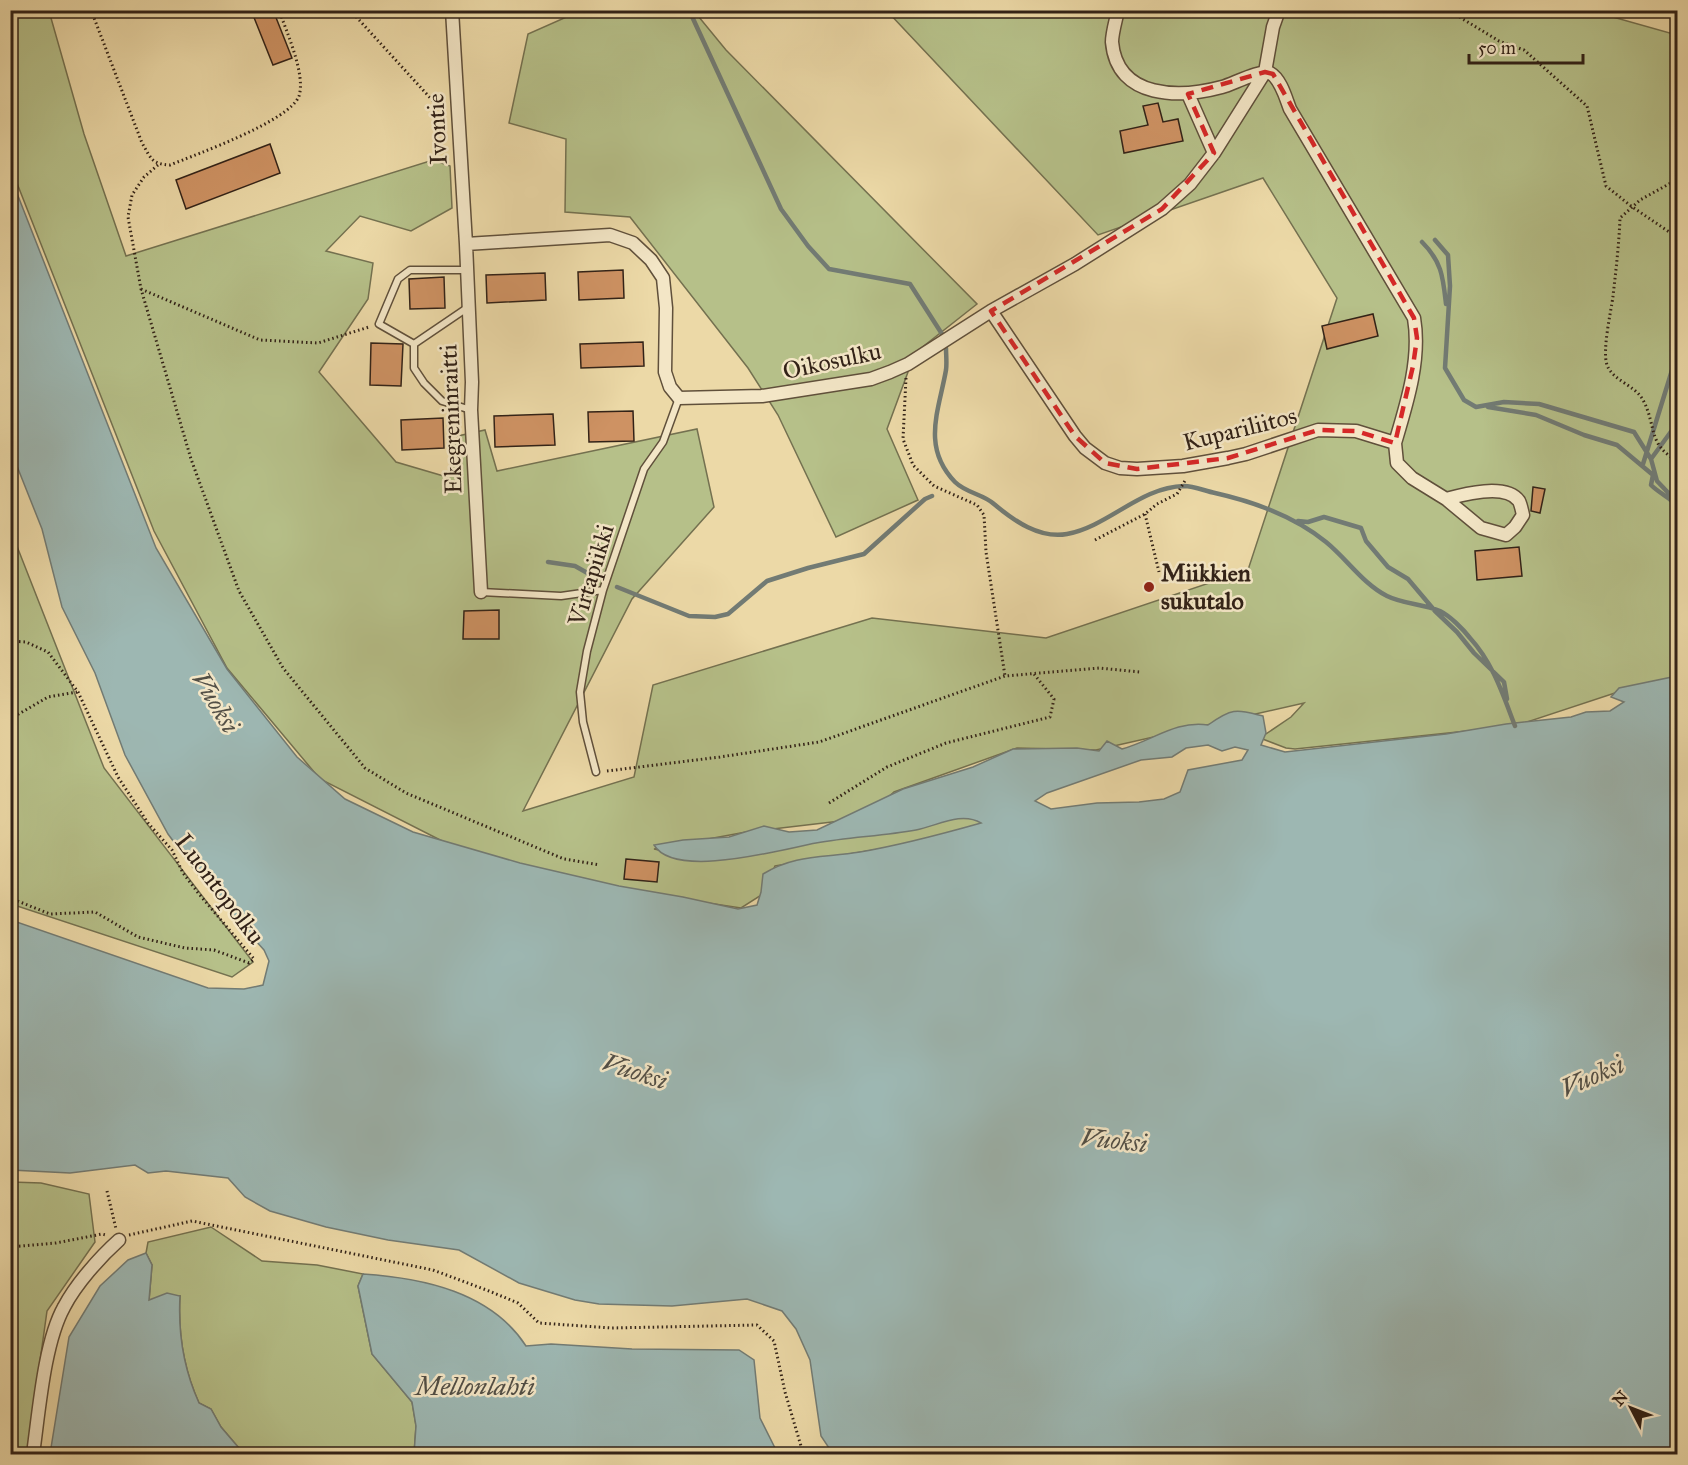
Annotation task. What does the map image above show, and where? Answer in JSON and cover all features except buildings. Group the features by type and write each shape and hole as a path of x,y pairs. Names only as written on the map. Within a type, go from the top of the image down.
{"street":[{"name":"Ivontie","path":"452,10 466,244"},
{"path":"1118,10 1112,42 1118,62 1127,79 1153,92 1188,94 1222,87 1265,72 1273,74 1281,86 1290,109 1414,318 1418,338 1405,412 1395,443 1397,463 1412,478 1446,499 1481,528 1506,535 1523,515 1520,502 1509,493 1475,492 1446,499"},
{"name":"Oikosulku","path":"680,398 762,396 871,379 908,364 991,311 1075,264 1162,209 1190,184 1214,153 1265,72 1273,27 1279,10"},
{"path":"1188,94 1214,153"},
{"path":"466,244 610,234 633,243 651,260 663,278 666,308 665,372 670,387 680,398"},
{"name":"Ekegreninraitti","path":"466,244 472,382 471,410 481,592"},
{"name":"Kupariliitos","path":"991,311 1075,436 1090,452 1105,463 1120,468 1137,469 1207,462 1246,454 1318,430 1356,430 1395,443"},
{"path":"33,1455 51,1340 64,1307 102,1256 119,1240"}],"lane":[{"path":"414,344 379,324 398,279 410,270 466,270"},
{"path":"414,344 467,308"},
{"path":"414,344 414,368 424,383 442,401 471,410"},
{"name":"Virtapiikki","path":"596,772 583,722 580,692 587,651 603,590 644,469 663,442 680,398"},
{"path":"481,592 561,596 603,590"}],"path":[{"path":"91,10 142,143 152,160 158,165 170,165 271,121 293,106 299,95 300,83 295,55 279,10"},
{"path":"350,10 458,128"},
{"path":"1448,10 1499,41 1524,50 1587,105 1606,186 1677,238"},
{"path":"158,165 144,177 132,195 128,217 141,289 191,459 239,591 283,668 365,768 406,793 564,859 600,865"},
{"path":"1677,179 1631,206 1620,218 1606,344 1607,365 1620,381 1634,389 1642,399 1658,447 1677,461"},
{"path":"141,289 260,340 318,343 379,324"},
{"path":"908,364 903,439 914,465 934,486 977,505 984,515 986,552 1005,676"},
{"path":"1095,540 1177,494 1183,483"},
{"path":"1145,514 1159,572"},
{"name":"Luontopolku","path":"10,641 26,642 48,652 78,692 117,777 148,823 172,850 183,873 254,959 249,963 214,950 185,948 138,937 95,912 50,914 10,898"},
{"path":"596,772 819,742 1005,676 1099,668 1140,672"},
{"path":"829,803 887,767 946,743 1050,717 1054,699 1034,674"},
{"path":"10,719 48,697 78,692"},
{"path":"107,1191 119,1240"},
{"path":"10,1247 56,1243 102,1234 119,1240 136,1232 192,1221 433,1270 518,1303 539,1323 612,1328 757,1325 774,1341 794,1425 801,1446 808,1455"}],"highlighted area":[{"path":"1265,72 1273,74 1414,318 1417,338 1413,366 1395,443 1356,431 1318,430 1228,458 1137,469 1105,463 1075,436 991,311 1162,209 1214,153 1188,94"}],"green space":[{"path":"1588,10 1677,35 1677,681 1627,689 1515,726 1295,749 1260,738 1291,717 1304,703 1096,750 1017,748 894,792 879,806 849,820 746,832 654,849 678,854 990,809 998,818 942,839 775,866 763,894 741,908 635,892 521,867 450,845 320,779 227,668 154,531 11,168 11,11 49,11 84,134 126,256 433,160 450,166 452,208 411,231 360,216 326,251 373,263 368,299 319,372 396,462 447,477 458,436 485,430 497,471 697,429 714,507 632,599 523,811 634,777 653,685 872,618 1046,638 1248,570 1337,298 1263,178 1098,235 887,11"},
{"path":"580,11 694,11 726,50 977,304 915,353 887,429 918,500 836,537 778,415 748,368 630,217 565,212 566,139 509,123 528,34"},
{"path":"11,531 104,768 253,962 232,977 11,904"},
{"path":"11,1182 41,1183 89,1194 95,1242 47,1311 27,1454 11,1454"},
{"path":"211,1227 262,1261 317,1265 363,1274 358,1286 372,1354 412,1402 416,1426 414,1454 244,1454 221,1427 211,1409 199,1403 189,1377 183,1351 180,1296 149,1301 152,1265 146,1253 148,1242"}],"water":[{"name":"Vuoksi","path":"11,178 156,548 227,669 297,757 345,799 413,832 520,863 619,886 738,909 757,905 763,874 787,863 891,846 981,823 965,818 949,820 916,830 828,841 756,855 706,861 684,860 666,855 654,845 683,840 729,837 764,826 789,832 817,830 903,789 973,767 1013,749 1077,748 1099,751 1107,741 1122,749 1175,728 1196,724 1208,725 1223,715 1240,711 1263,716 1266,733 1261,745 1285,752 1446,734 1506,724 1571,717 1586,712 1610,711 1624,702 1611,697 1619,688 1677,676 1677,1454 833,1454 821,1436 810,1360 796,1329 782,1311 747,1299 672,1306 599,1304 575,1300 519,1283 459,1250 388,1240 326,1227 270,1211 245,1197 228,1178 166,1171 148,1173 135,1165 70,1173 11,1170 11,920 208,988 244,989 263,985 269,961 264,950 206,885 168,834 125,755 95,673 62,607 42,529 11,451","holes":["1208,745 1222,751 1235,747 1248,750 1242,760 1188,770 1180,792 1164,799 1097,803 1051,809 1035,801 1047,793 1141,760 1172,757 1186,748"]},
{"path":"146,1253 152,1265 149,1300 167,1293 180,1296 183,1351 189,1377 199,1403 211,1409 221,1427 244,1454 50,1454 69,1337 100,1286 128,1260"},
{"name":"Mellonlahti","path":"363,1274 409,1279 454,1291 494,1313 526,1346 551,1344 632,1349 739,1350 754,1360 760,1418 778,1454 414,1454 416,1426 412,1402 372,1354 358,1286"}],"waterway":[{"path":"689,10 781,209 808,246 829,269 910,284 942,334"},
{"path":"1435,240 1448,255 1450,286 1445,368 1464,400 1476,407 1504,402 1539,404 1634,432 1651,459 1657,481 1678,503"},
{"path":"1422,242 1438,263 1446,304"},
{"path":"946,348 946,370 937,414 935,442 945,469 959,486 990,501 1010,517 1028,527 1057,535 1082,530 1153,493 1184,486 1274,511 1301,525 1326,542 1378,591 1393,599 1440,611 1456,623 1485,658 1502,691 1515,726"},
{"path":"1643,464 1673,367 1678,365"},
{"path":"1488,407 1536,415 1584,435 1617,445 1653,475 1651,485 1678,507"},
{"path":"1651,459 1678,422"},
{"path":"617,587 689,616 715,617 728,614 767,581 864,554 925,499 932,496"},
{"path":"1298,521 1308,522 1324,517 1361,528 1366,541 1388,567 1408,579 1474,653 1504,682 1507,699"},
{"path":"548,562 575,566 598,579"}],"place":[{"name":"Miikkien sukutalo","path":"1149,587"}]}
